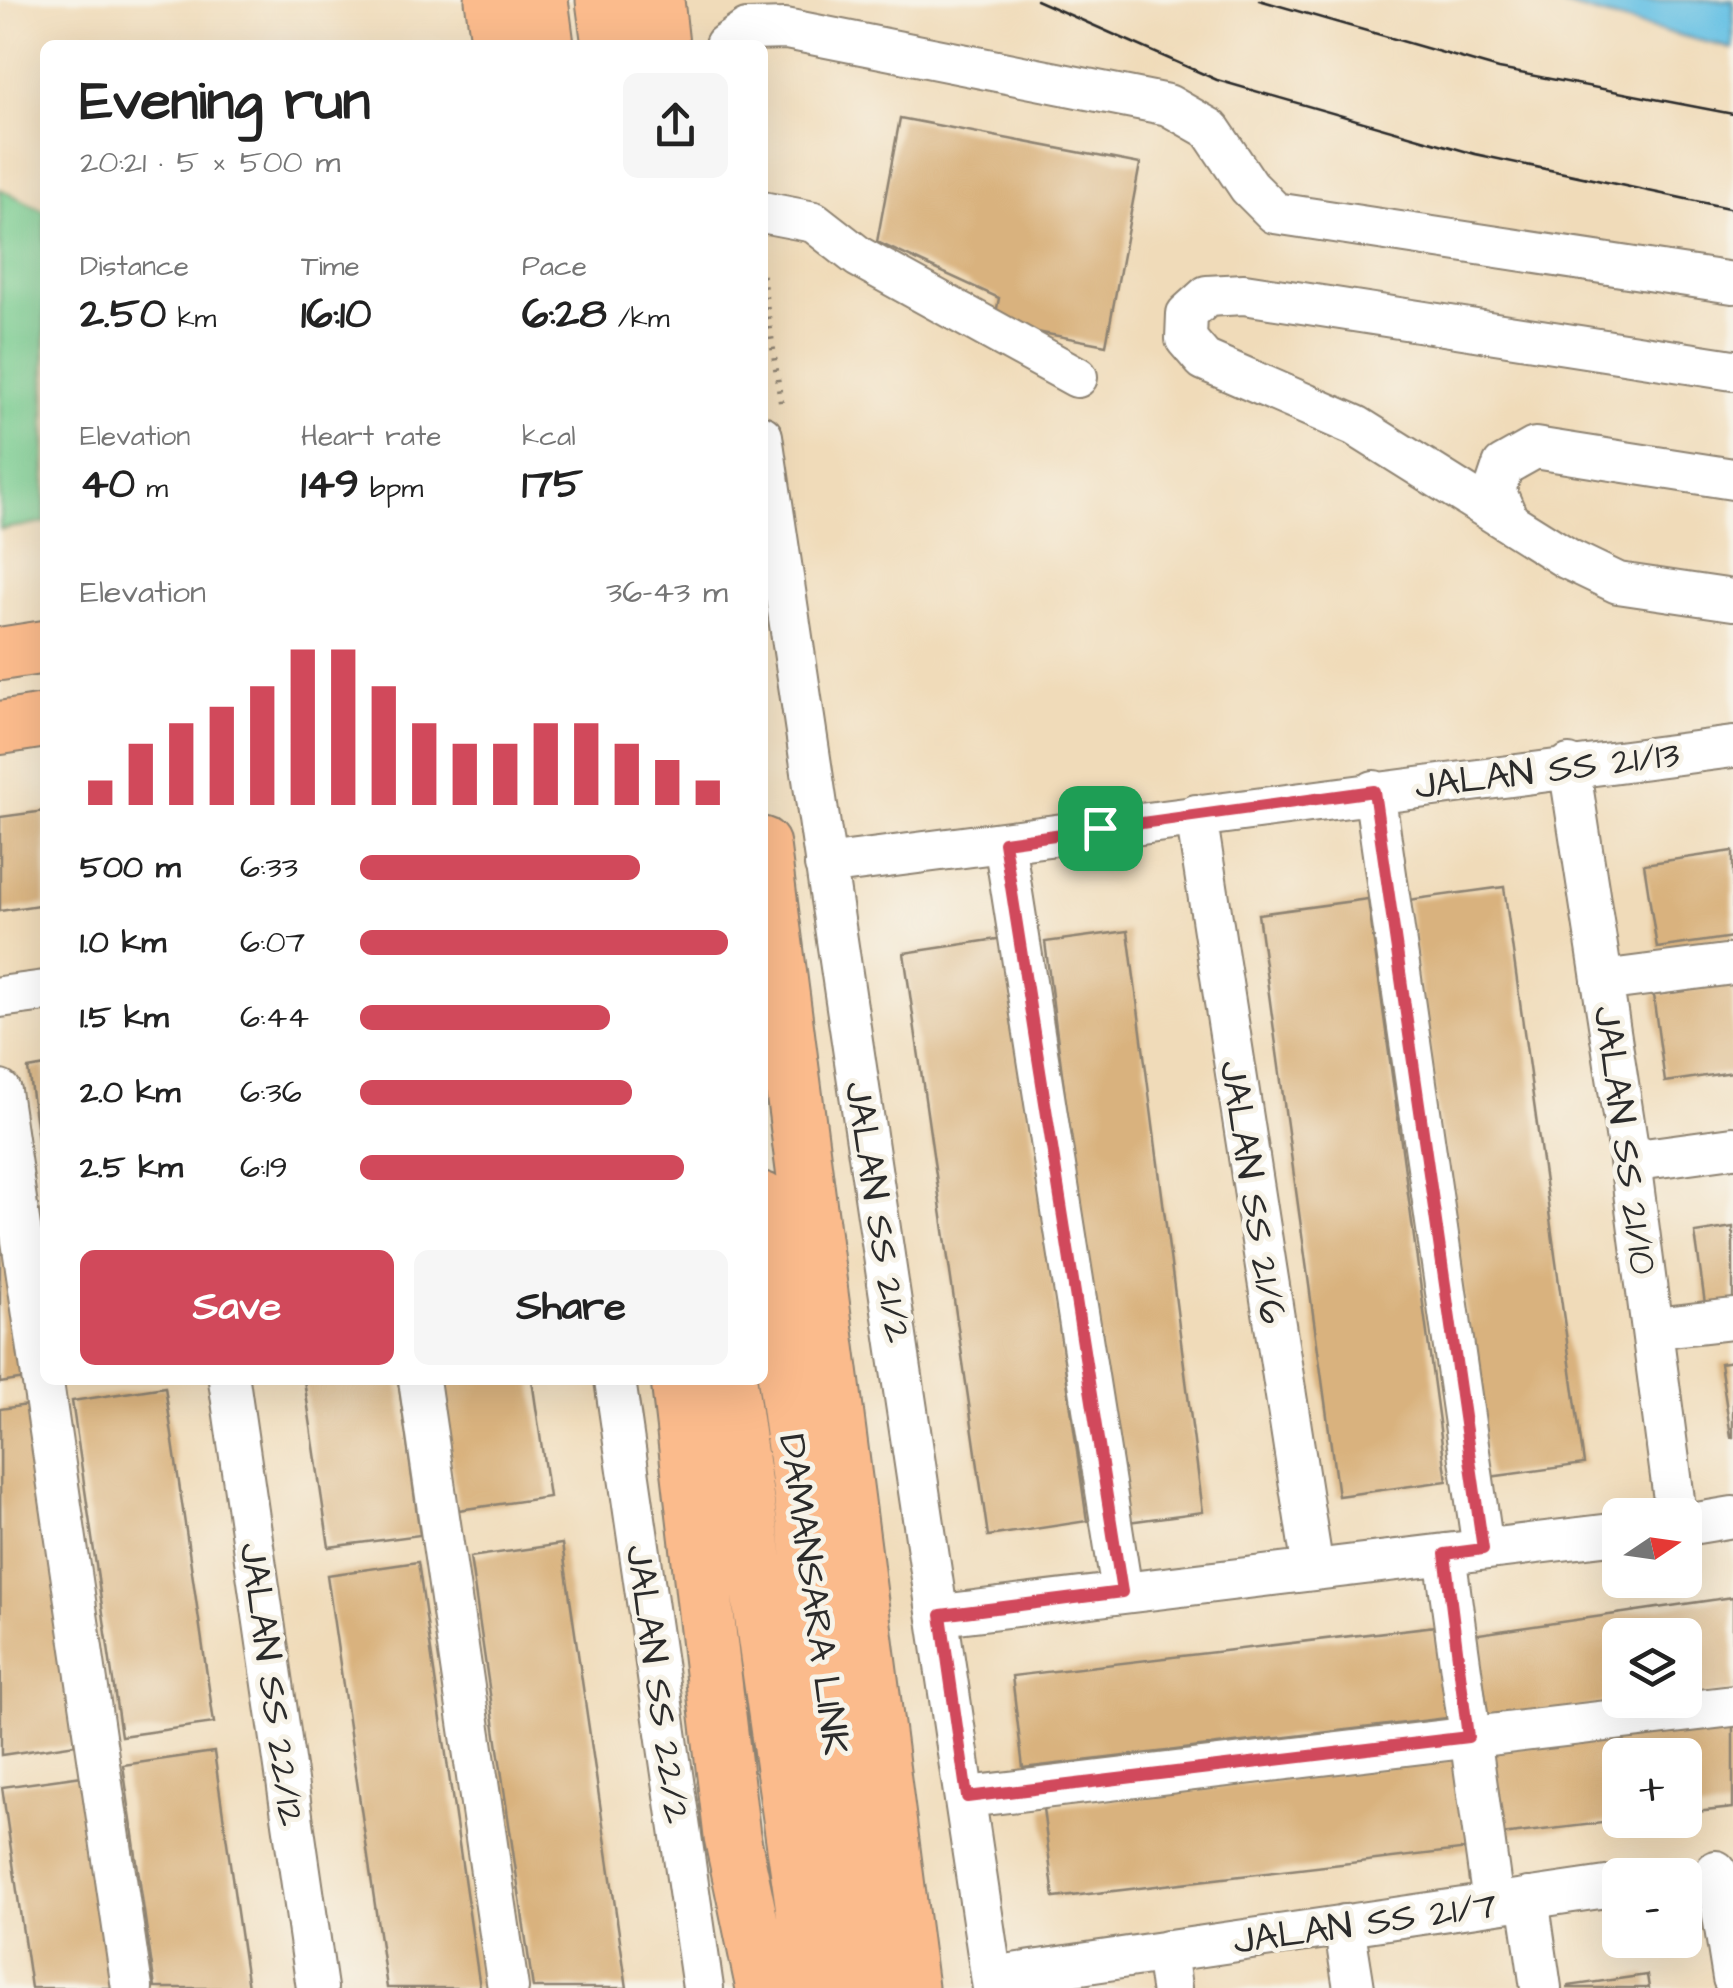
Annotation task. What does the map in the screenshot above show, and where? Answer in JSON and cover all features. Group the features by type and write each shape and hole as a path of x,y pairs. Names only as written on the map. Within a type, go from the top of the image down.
{"highway":[{"path":"494,0 499,40"},
{"path":"540,0 545,40"},
{"path":"604,0 609,40"},
{"path":"656,0 660,40"},
{"path":"768,909 910,1988"},
{"name":"DAMANSARA LINK","path":"768,1245 867,1988"},
{"path":"680,1385 732,1836 764,1988"},
{"name":"DAMANSARA LINK","path":"730,1385 814,1988"}],"main road":[{"path":"0,654 40,648"},
{"path":"0,728 40,722"}],"street":[{"path":"733,40 746,30 786,29 1168,105 1210,129 1249,186 1275,213 1733,283"},
{"path":"768,213 814,222 859,257 1078,376"},
{"path":"1733,370 1244,294 1207,296 1186,314 1186,339 1204,360 1356,426 1568,559 1618,583 1733,600"},
{"path":"1510,522 1495,490 1502,466 1536,448 1733,479"},
{"name":"JALAN SS 21/2","path":"768,476 993,1982"},
{"name":"JALAN SS 21/13","path":"826,866 1569,765 1733,747"},
{"name":"JALAN SS 21/10","path":"1569,765 1654,1328 1674,1498"},
{"path":"1374,791 1464,1551 1468,1737 1511,1900 1541,1988"},
{"name":"JALAN SS 21/6","path":"1196,815 1312,1570"},
{"path":"1004,842 1122,1592"},
{"path":"1602,981 1733,964"},
{"path":"0,998 40,992"},
{"path":"0,1091 40,1363"},
{"path":"1630,1161 1733,1148"},
{"path":"1654,1328 1733,1319"},
{"path":"43,1385 132,1988"},
{"name":"JALAN SS 22/12","path":"231,1385 318,1988"},
{"path":"421,1385 508,1988"},
{"name":"JALAN SS 22/2","path":"616,1385 703,1988"},
{"path":"1702,1522 1733,1517"},
{"path":"941,1615 1602,1535"},
{"path":"967,1797 1733,1706"},
{"path":"732,1836 740,1988"},
{"path":"1712,1872 1733,1978"},
{"name":"JALAN SS 21/7","path":"993,1982 1168,1970 1344,1925 1602,1887"},
{"path":"1344,1925 1354,1988"}],"green space":[{"path":"0,189 40,209 40,524 0,529"}],"water":[{"path":"1542,0 1733,0 1733,49"}],"building":[{"path":"900,118 1140,164 1106,345 994,324 999,298 877,242"},
{"path":"40,812 40,905 0,911 0,817"},
{"path":"1733,851 1733,937 1657,948 1644,864"},
{"path":"1504,887 1584,1464 1489,1477 1408,900"},
{"path":"1368,899 1447,1481 1338,1496 1258,914"},
{"path":"1128,931 1203,1512 1120,1523 1045,942"},
{"path":"1004,938 1087,1521 988,1536 904,953"},
{"path":"1733,984 1733,1072 1665,1082 1653,995"},
{"path":"40,1067 40,1153 28,1069"},
{"path":"0,1138 37,1377 0,1383"},
{"path":"1733,1227 1733,1314 1707,1318 1695,1233"},
{"path":"1733,1361 1733,1437 1731,1437 1720,1363"},
{"path":"305,1385 399,1385 420,1535 329,1547"},
{"path":"440,1385 533,1385 549,1497 458,1510"},
{"path":"165,1387 214,1723 121,1736 72,1401"},
{"path":"41,1403 90,1742 1,1755 0,1409"},
{"path":"562,1544 627,1988 533,1988 470,1557"},
{"path":"418,1562 480,1988 387,1988 327,1575"},
{"path":"1733,1597 1733,1691 1702,1696 1702,1618 1602,1618 1602,1704 1478,1728 1465,1636"},
{"path":"1436,1626 1447,1718 1023,1768 1012,1676"},
{"path":"1733,1722 1733,1808 1702,1811 1702,1738 1602,1738 1602,1823 1492,1836 1482,1751"},
{"path":"214,1752 248,1988 155,1988 123,1765"},
{"path":"1458,1759 1469,1849 1054,1898 1043,1808"},
{"path":"90,1775 120,1988 31,1988 2,1787"},
{"path":"1647,1975 1649,1988 1568,1988 1568,1986"}],"tram line":[{"path":"1036,0 1217,80 1475,154 1733,209"},
{"path":"1259,0 1499,69 1733,114"}],"route":[{"path":"1374,791 1483,1549 1445,1554 1468,1737 967,1797 941,1615 1122,1592 1004,842 1100,828 1374,791"}]}
